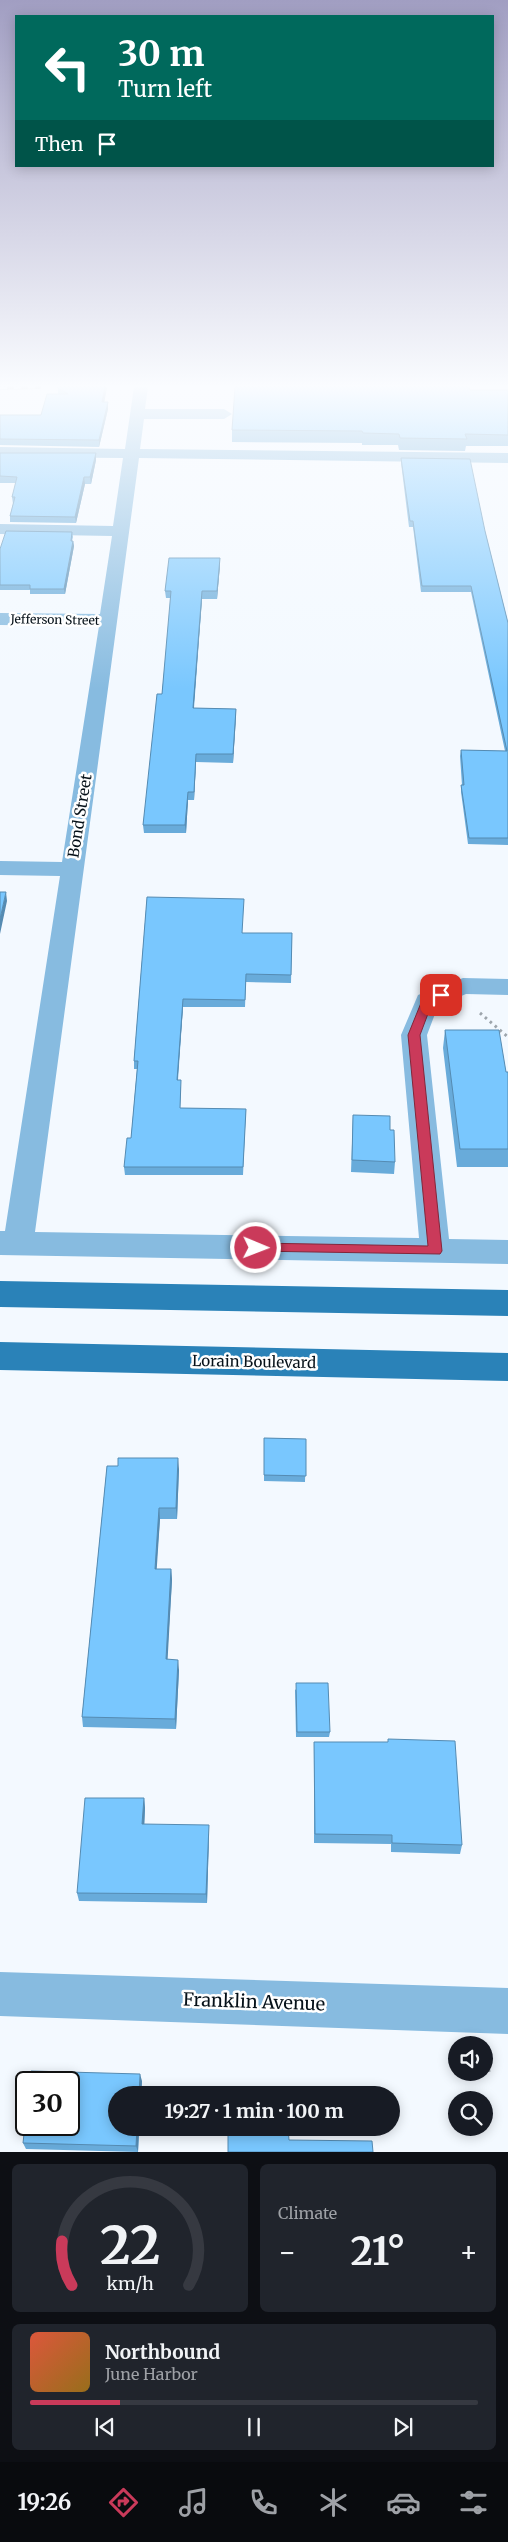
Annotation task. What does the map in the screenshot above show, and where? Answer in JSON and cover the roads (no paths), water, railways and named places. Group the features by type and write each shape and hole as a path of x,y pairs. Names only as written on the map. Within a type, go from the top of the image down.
{"main road":[{"path":"0,1294 508,1303"},
{"name":"Lorain Boulevard","path":"0,1356 508,1367"}],"street":[{"name":"Bond Street","path":"9,1243 72,869 110,620 127,487"},
{"path":"0,529 122,531"},
{"name":"Jefferson Street","path":"0,619 110,620"},
{"path":"0,868 72,869"},
{"path":"435,1251 414,1035 427,1001 463,986 508,987"},
{"path":"9,1243 508,1252"},
{"name":"Franklin Avenue","path":"0,1994 508,2010"}]}
